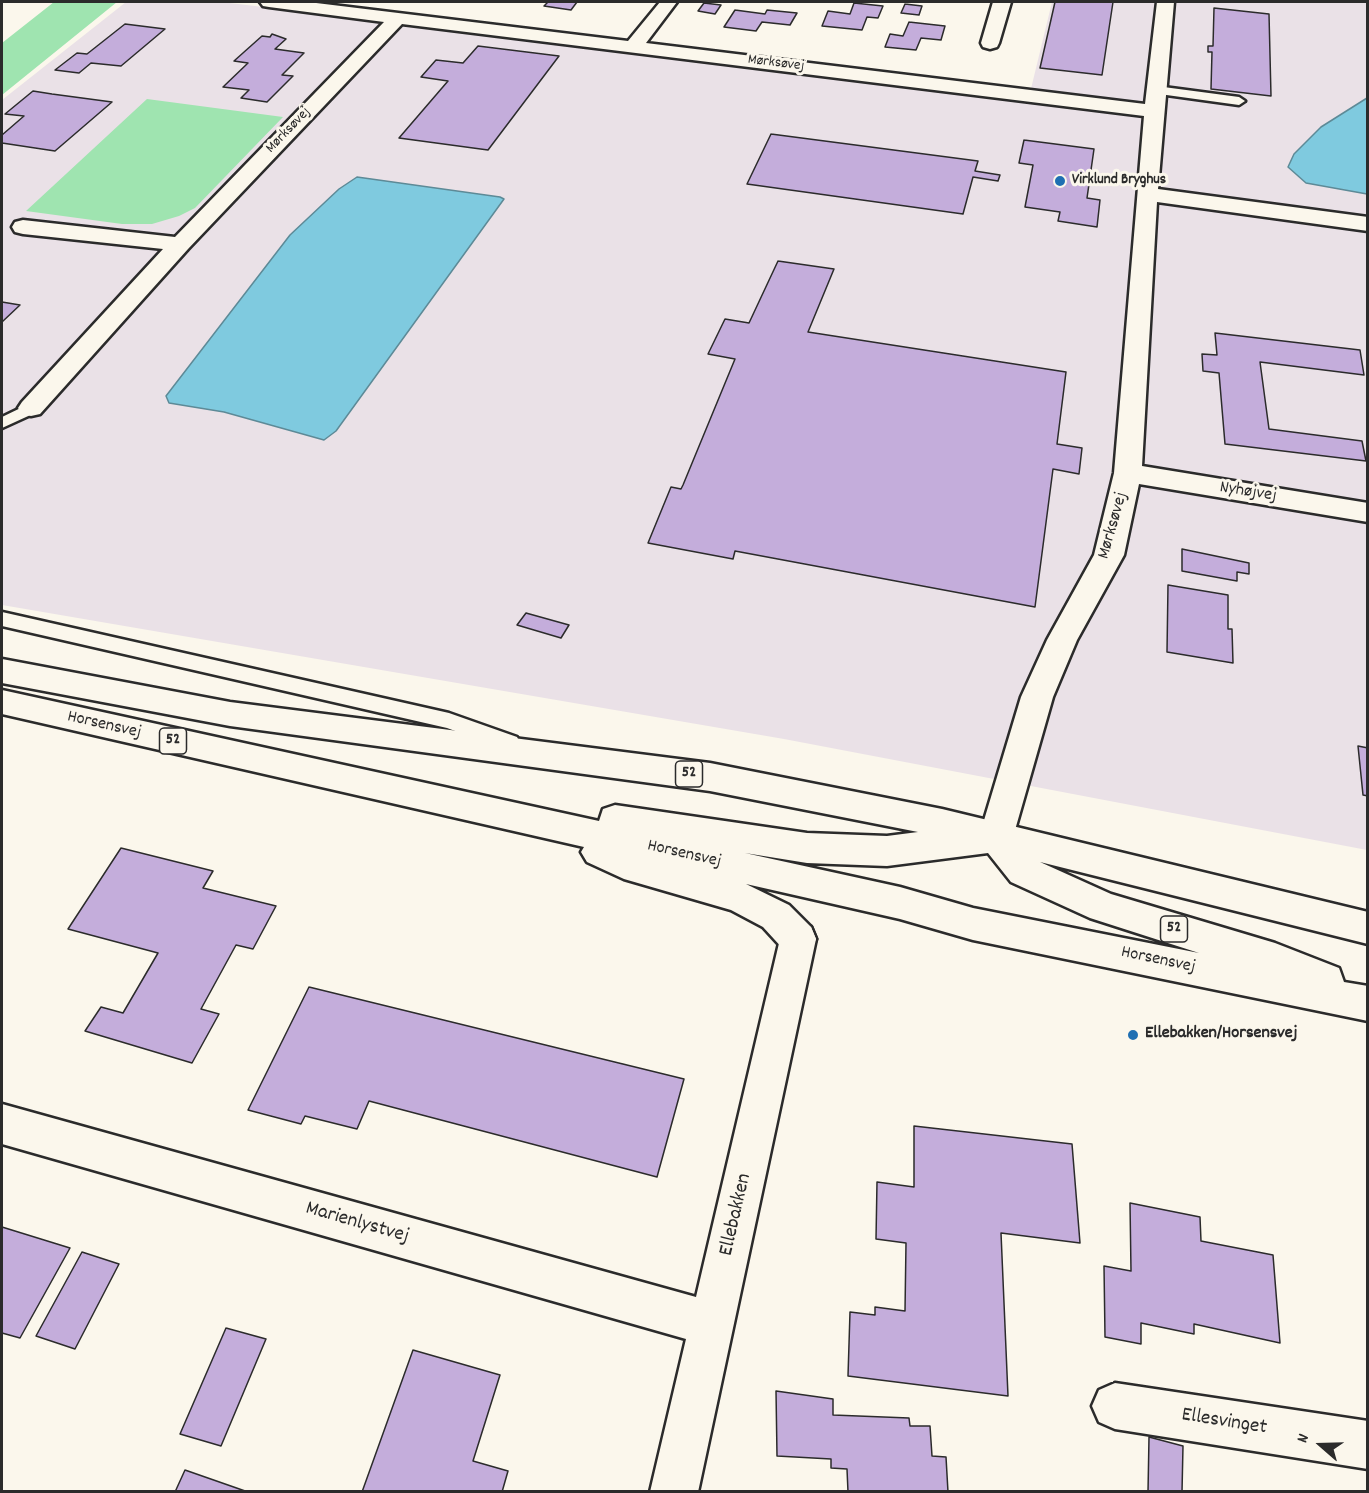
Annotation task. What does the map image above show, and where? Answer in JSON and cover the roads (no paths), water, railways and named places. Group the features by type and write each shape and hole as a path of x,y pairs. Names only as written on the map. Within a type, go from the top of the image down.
{"street":[{"name":"Mørksøvej","path":"269,2 295,3 633,47 1155,101"},
{"path":"633,47 669,2"},
{"path":"990,43 1002,2"},
{"name":"Mørksøvej","path":"996,837 1037,696 1062,640 1109,555 1128,473 1147,194 1166,2"},
{"name":"Mørksøvej","path":"31,408 180,244 398,18"},
{"path":"1147,194 1368,224"},
{"path":"23,227 180,244"},
{"name":"Nyhøjvej","path":"1128,473 1368,513"},
{"name":"Horsensvej","path":"2,671 230,714 710,777 942,823 1368,928"},
{"name":"Horsensvej","path":"2,702 889,901 973,924 1368,1004"},
{"name":"52","path":"529,820 617,819 807,848 847,850 887,851 996,837 1024,871 1103,907 1275,960 1368,996"},
{"name":"Ellebakken","path":"529,820 624,864 740,897 776,916 798,939 674,1491"},
{"name":"Marienlystvej","path":"2,1124 713,1324"},
{"name":"Ellesvinget","path":"1115,1406 1368,1445"}],"lane":[{"path":"1155,101 1239,101"},
{"path":"2,423 31,408"},
{"path":"2,619 449,721 542,755"}],"water":[{"path":"1367,98 1367,194 1306,183 1288,167 1294,154 1321,127"},
{"path":"357,177 504,199 336,431 324,440 224,412 169,403 166,396 290,235 339,189"}],"place":[{"name":"Virklund Bryghus","path":"1060,181"},
{"name":"Ellebakken/Horsensvej","path":"1133,1035"}]}
